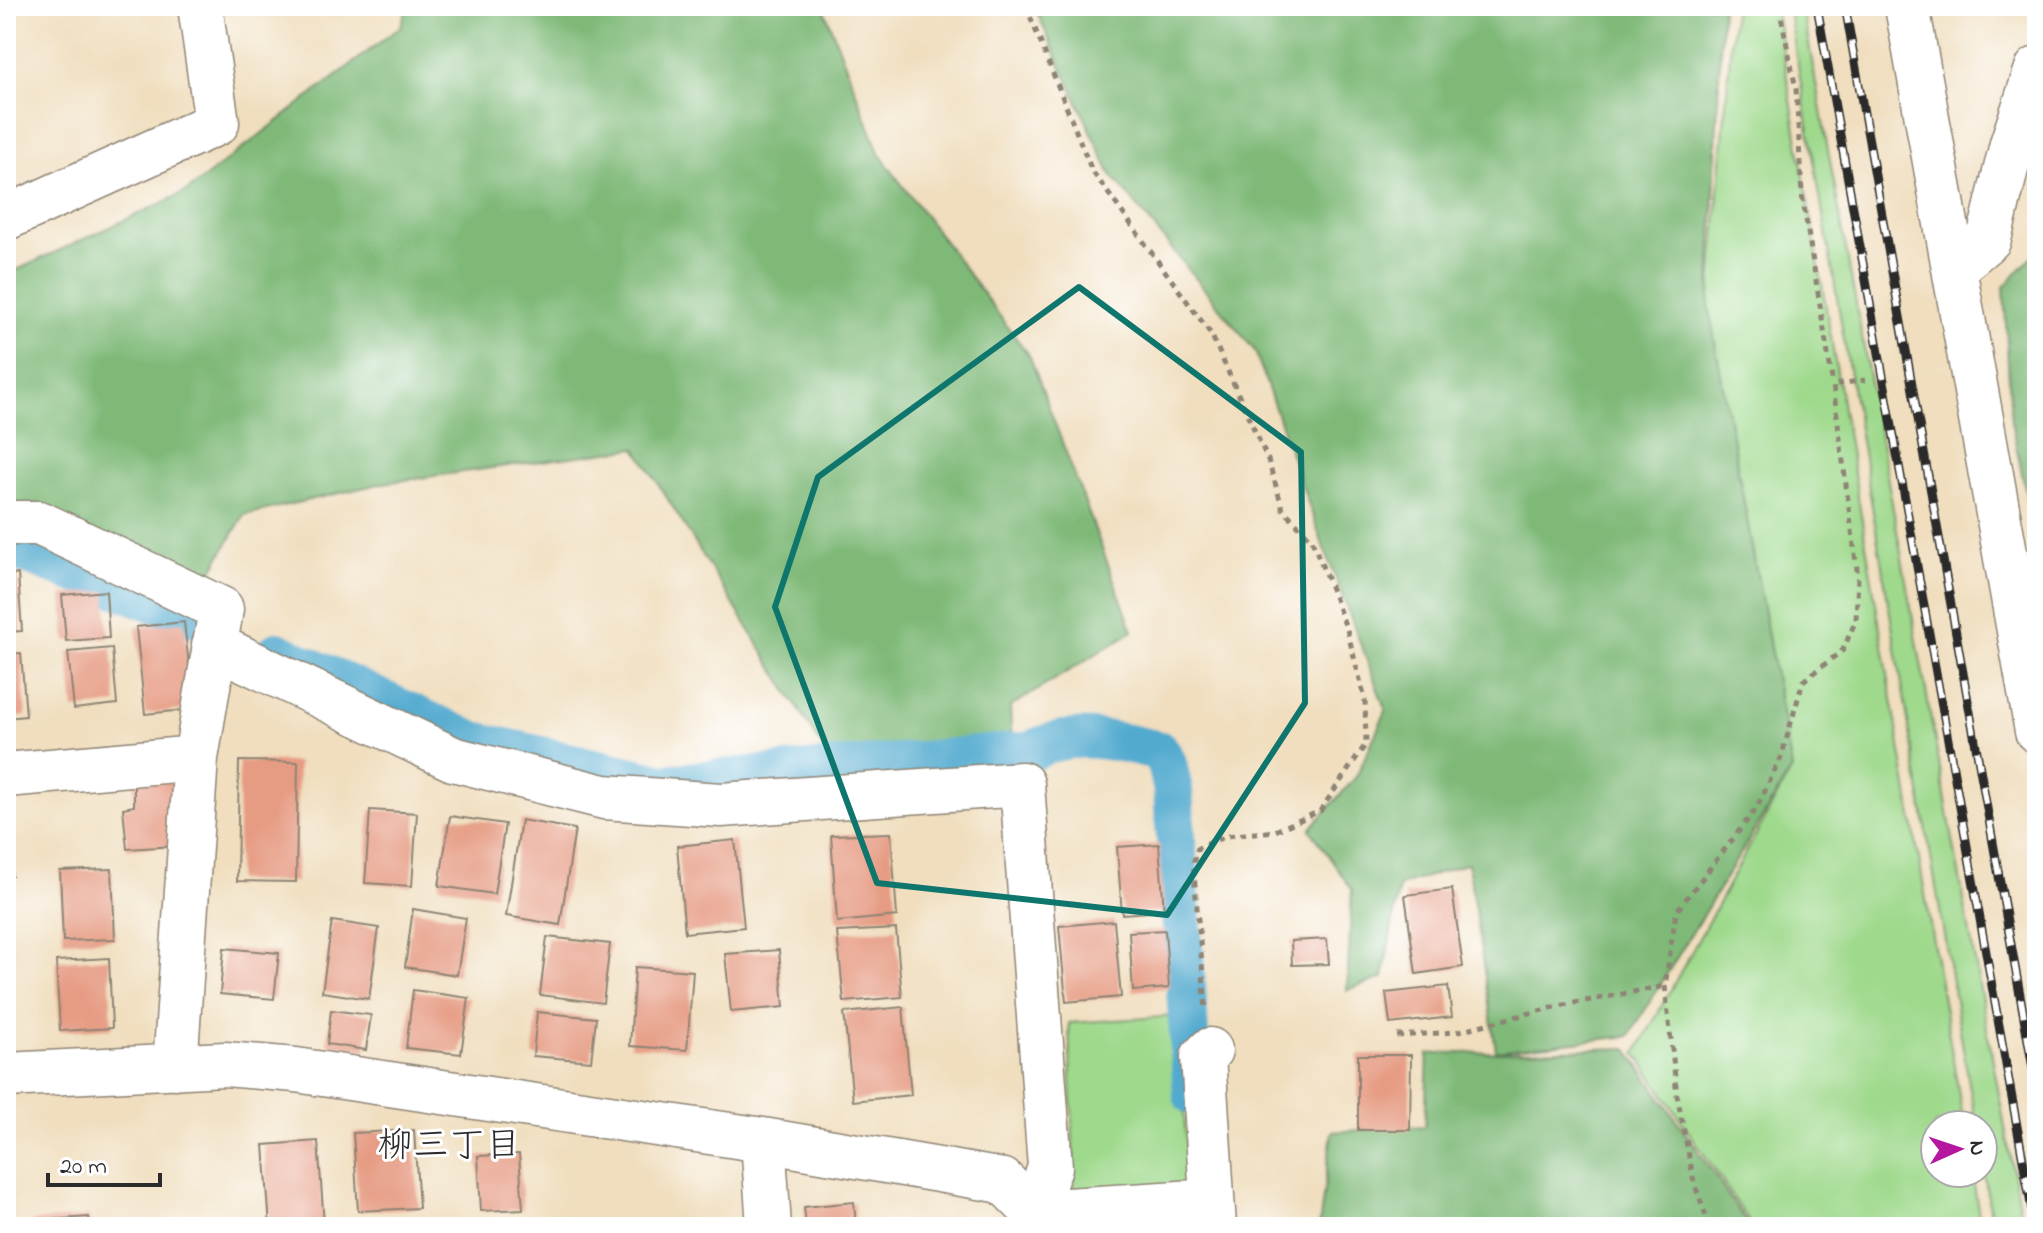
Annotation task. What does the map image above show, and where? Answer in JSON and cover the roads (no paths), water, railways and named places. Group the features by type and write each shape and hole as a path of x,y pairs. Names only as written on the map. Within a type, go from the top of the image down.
{"street":[{"path":"6,218 217,123 200,6"},
{"path":"1907,6 2037,731"},
{"path":"1954,268 1989,239 2012,144 2037,69"},
{"path":"6,523 39,523 221,609 196,758 175,1067"},
{"path":"214,645 453,759 604,797 721,805 1022,784 1050,1167 1036,1220"},
{"path":"6,775 196,758"},
{"path":"1036,1220 1213,1214 1203,1057 1210,1050"},
{"path":"6,1075 225,1064 296,1070 763,1140 1003,1181 1036,1220"},
{"path":"763,1140 769,1227"}],"waterway":[{"path":"6,553 17,551 215,625"},
{"path":"277,652 470,740 664,784 1032,751 1063,740 1095,739 1160,751 1167,763 1173,791 1193,1095"}],"railway":[{"path":"1817,6 2035,1227"},
{"path":"1845,6 2037,1091"}],"district":[{"name":"柳三丁目","path":"449,1143"}]}
